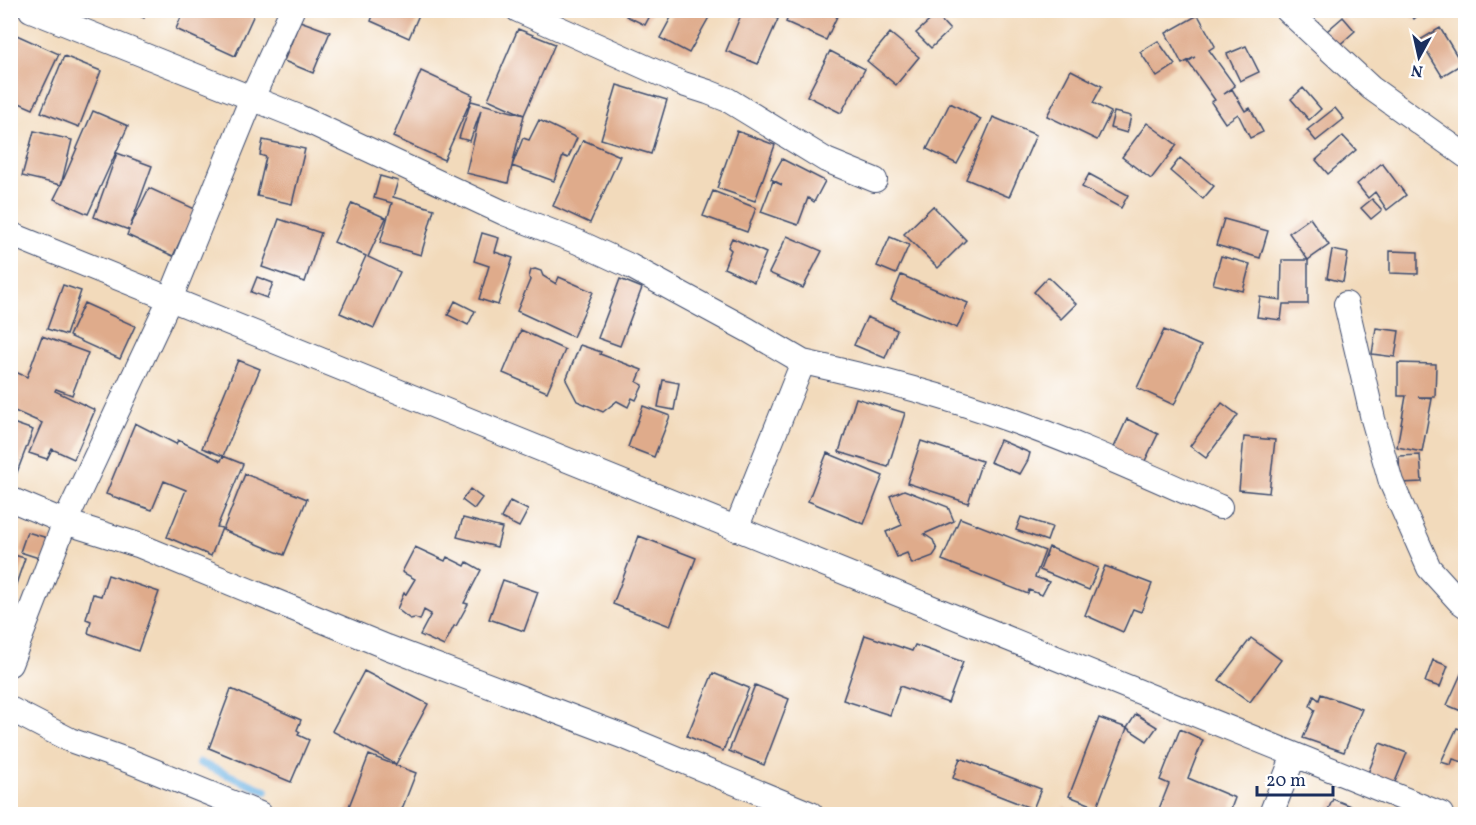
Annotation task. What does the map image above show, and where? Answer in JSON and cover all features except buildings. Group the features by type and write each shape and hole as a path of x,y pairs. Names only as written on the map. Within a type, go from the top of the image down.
{"street":[{"path":"31,10 299,117 504,213 578,242 630,266 803,362 915,389 1006,418 1080,446 1220,507"},
{"path":"10,664 65,522 170,299 252,98 292,10"},
{"path":"518,10 683,84 728,100 826,160 875,180"},
{"path":"1287,10 1371,88 1466,156"},
{"path":"10,234 1441,814"},
{"path":"1346,304 1391,482 1429,568 1458,602 1466,606"},
{"path":"736,529 803,362"},
{"path":"10,499 65,522 138,545 387,647 627,738 811,814"},
{"path":"10,708 70,740 132,762 260,814"},
{"path":"1271,814 1294,755"}],"waterway":[{"path":"200,763 266,791"}]}
